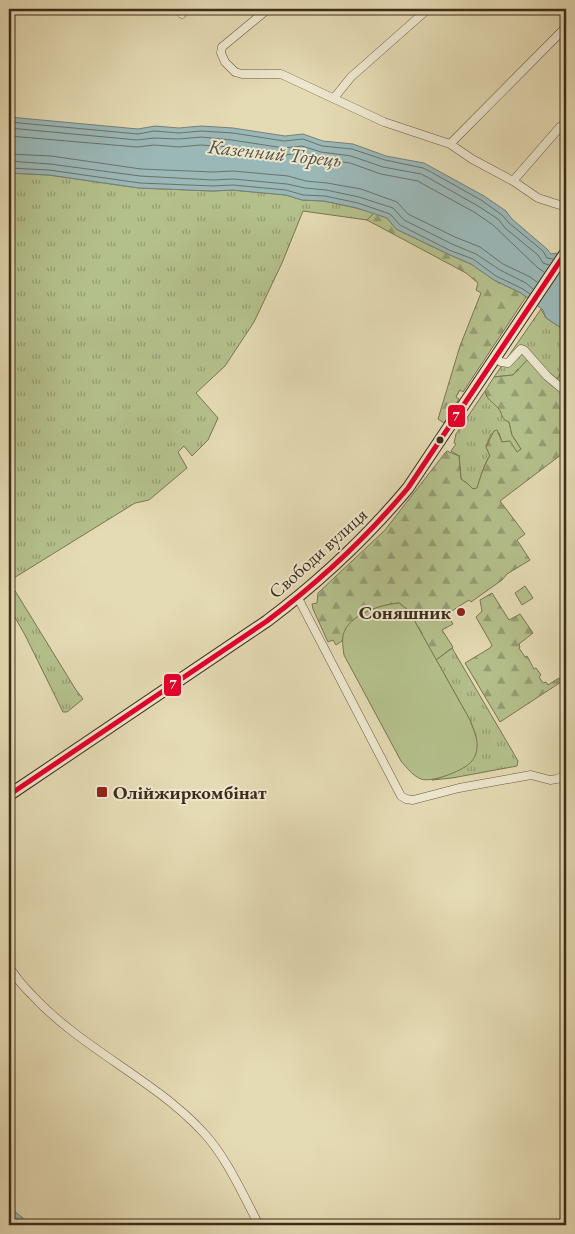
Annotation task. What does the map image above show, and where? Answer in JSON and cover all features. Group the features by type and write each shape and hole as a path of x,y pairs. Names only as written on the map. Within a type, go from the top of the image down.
{"main road":[{"name":"Свободи вулиця","path":"9,795 212,659 298,598 372,529 408,488 566,252"}],"street":[{"path":"268,9 222,47 225,62 235,72 242,74 282,74 384,122 450,144 538,198 566,207"},
{"path":"334,98 351,77 428,9"},
{"path":"450,144 566,27"},
{"path":"513,181 560,127 566,124"},
{"path":"495,357 502,362 508,363 520,348 547,376 566,392"},
{"path":"298,598 401,796 413,800 459,788 531,774 550,780 566,775"},
{"path":"9,966 15,976 54,1017 149,1086 203,1131 220,1154 259,1225"}],"green space":[{"path":"9,173 49,175 139,188 232,190 286,195 302,200 324,201 374,213 367,220 303,211 282,263 254,322 225,366 196,393 218,418 208,440 192,456 184,446 178,452 187,468 149,500 135,503 9,581"},
{"path":"374,213 387,218 396,229 471,264 494,280 526,297 463,392 460,390 456,397 459,399 444,423 438,419 460,346 481,293 476,290 478,283 466,273 367,220"},
{"path":"541,309 546,318 566,331 566,362 558,378 550,380 518,369 513,375 494,377"},
{"path":"529,358 550,380 558,378 566,362 566,451 500,501 525,534 517,540 530,560 507,574 502,580 471,602 469,600 447,614 453,624 442,630 453,647 436,660 409,611 399,603 382,606 364,614 350,625 342,641 336,645 333,640 328,642 313,609 312,604 317,603 318,593 385,530 447,451 459,456 461,479 473,489 477,488 490,456 486,447 494,431 497,430 502,442 510,441 517,452 521,449 512,435 509,422 504,419 485,391 494,377 513,375"},
{"path":"485,391 488,398 497,406 509,422 512,435 521,449 517,452 507,442 502,442 499,433 491,434 486,446 490,456 484,467 477,489 472,489 461,479 459,456 451,451 456,444 454,443 456,434"},
{"path":"9,581 83,699 67,712 63,712 9,607"},
{"path":"525,586 533,598 522,605 515,593"},
{"path":"492,593 509,620 520,614 533,633 519,644 519,648 525,657 527,656 534,669 536,668 541,675 539,677 543,683 546,682 548,685 559,678 561,682 500,722 465,663 492,645 476,617 482,611 480,600"},
{"path":"399,603 409,611 470,720 477,740 476,754 469,764 439,778 426,780 418,778 401,761 344,655 343,635 352,621 375,608"},
{"path":"452,648 518,761 517,766 432,780 447,775 476,736 470,720 436,660"}],"water":[{"name":"Казенний Торець","path":"9,117 138,129 155,126 179,128 201,126 233,128 285,136 303,134 323,141 353,144 386,156 424,163 484,196 506,211 512,219 551,254 566,252 566,331 546,318 543,310 521,293 494,280 471,264 396,229 387,218 357,208 324,201 302,200 286,195 232,190 139,188 49,175 9,173"},
{"path":"9,1207 32,1225 9,1225"}],"transit line":[{"name":"7","path":"9,795 267,621 305,591 359,542 408,488 566,252"}],"place":[{"name":"Соняшник","path":"461,612"},
{"name":"Олійжиркомбiнат","path":"102,792"}]}
